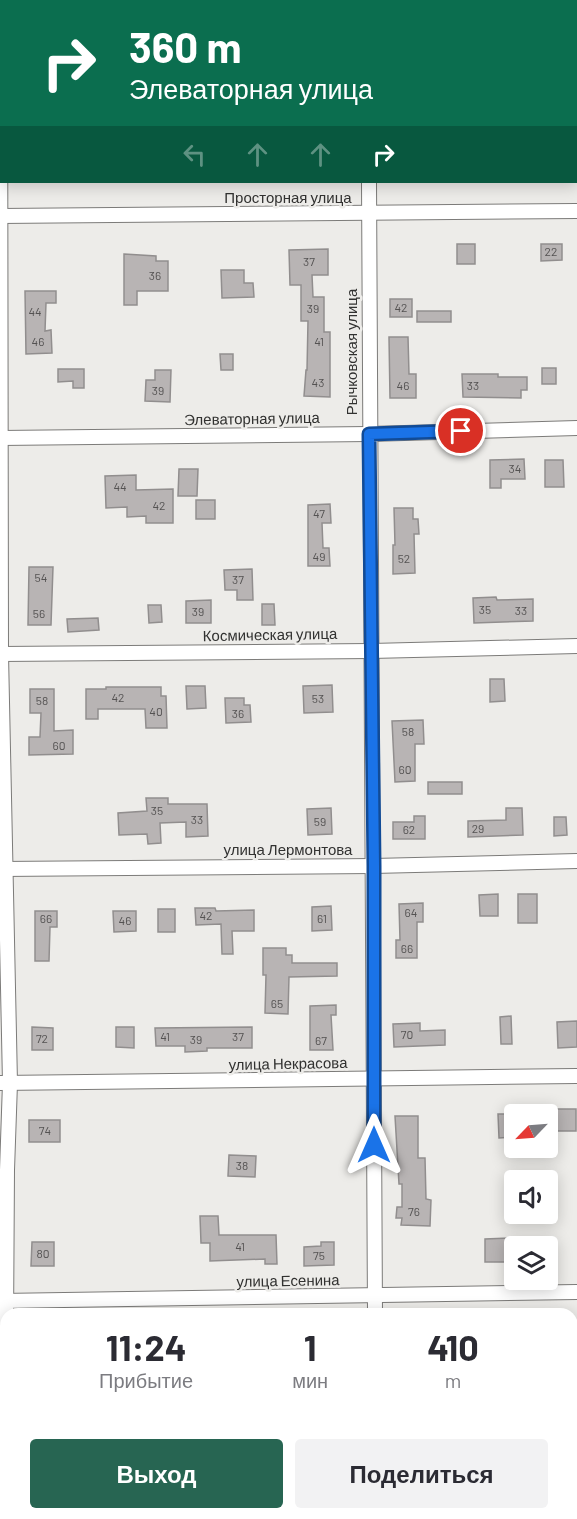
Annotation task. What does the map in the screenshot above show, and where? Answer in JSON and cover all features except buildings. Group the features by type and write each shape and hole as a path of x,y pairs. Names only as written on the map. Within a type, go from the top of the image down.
{"street":[{"path":"1,183 1,654 5,1083 3,1301"},
{"name":"Рычковская улица","path":"369,183 375,1308"},
{"name":"Просторная улица","path":"1,216 577,211"},
{"name":"Элеваторная улица","path":"1,438 369,434 577,428"},
{"name":"Космическая улица","path":"1,654 371,651 577,646"},
{"name":"улица Лермонтова","path":"3,869 374,866 577,861"},
{"name":"улица Некрасова","path":"5,1083 577,1076"},
{"name":"улица Есенина","path":"3,1301 577,1292"}],"route":[{"path":"374,1145 374,866 369,434 461,431"}]}
